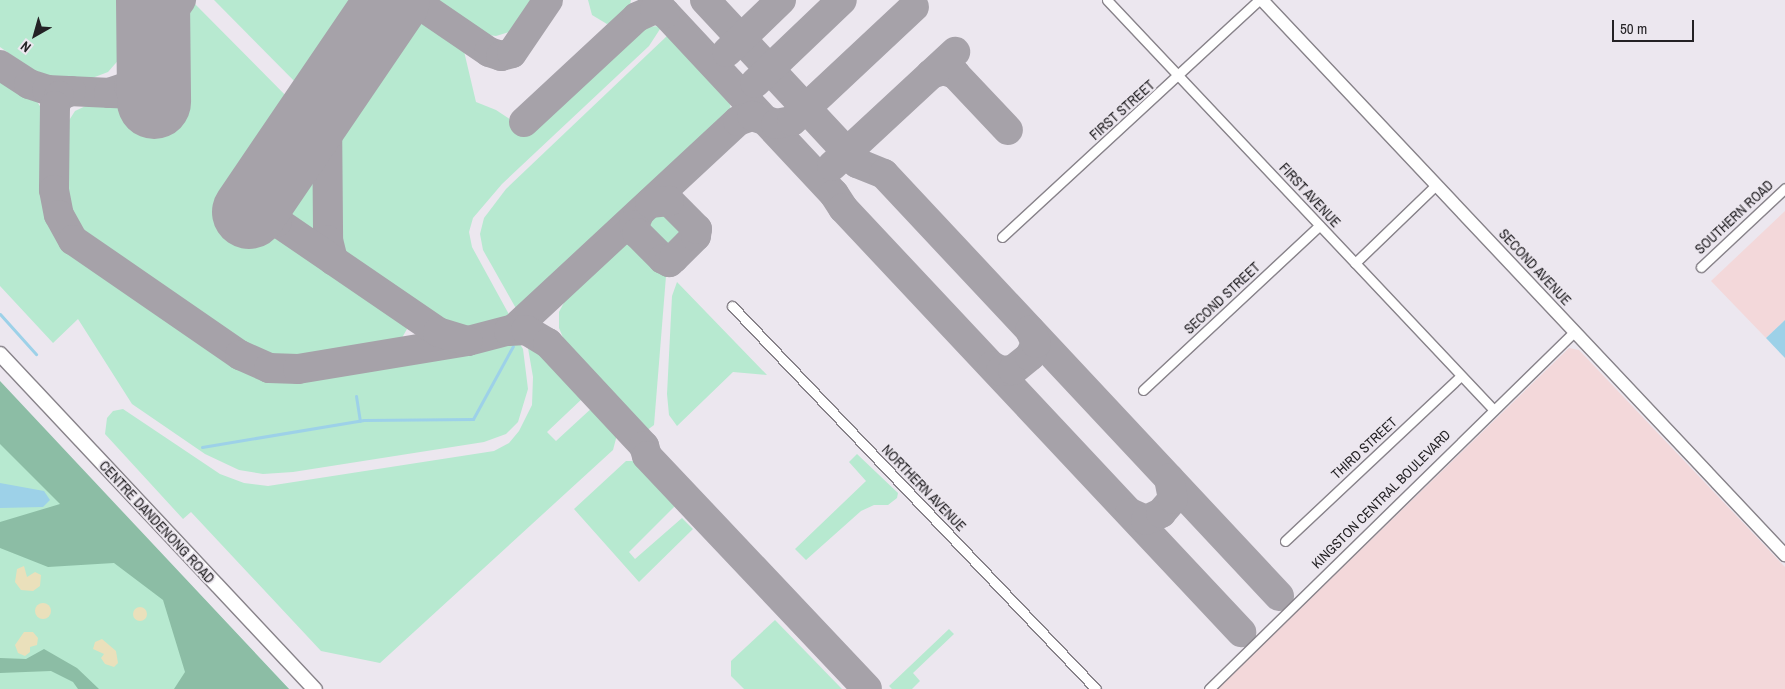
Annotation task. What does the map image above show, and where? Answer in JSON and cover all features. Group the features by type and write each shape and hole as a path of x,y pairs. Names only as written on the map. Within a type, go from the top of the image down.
{"main road":[{"name":"SECOND AVENUE","path":"1260,0 1785,555"},
{"name":"CENTRE DANDENONG ROAD","path":"0,354 315,689"}],"street":[{"name":"FIRST AVENUE","path":"1107,0 1492,409"},
{"name":"FIRST STREET","path":"1002,237 1179,77 1260,0"},
{"path":"1354,263 1436,185"},
{"name":"SOUTHERN ROAD","path":"1701,267 1785,188"},
{"name":"SECOND STREET","path":"1143,390 1319,226"},
{"name":"NORTHERN AVENUE","path":"732,306 1096,689"},
{"name":"KINGSTON CENTRAL BOULEVARD","path":"1209,689 1492,409 1575,331"},
{"name":"THIRD STREET","path":"1285,540 1461,376"}],"shaded area":[{"path":"1785,211 1785,320 1766,338 1711,281"},
{"path":"1569,348 1579,350 1785,567 1785,689 1217,689"}],"green space":[{"path":"0,0 129,0 128,34 122,56 108,72 87,80 55,78 31,69 0,47"},
{"path":"214,0 373,0 309,96"},
{"path":"436,0 535,0 512,31 496,36 481,34"},
{"path":"588,0 631,0 629,9 620,19 607,24 592,15"},
{"path":"192,1 299,109 235,204 401,316 407,329 399,343 293,362 260,357 100,252 71,222 64,203 62,180 63,136 68,122 75,111 92,103 177,103 178,28"},
{"path":"407,6 463,47 476,102 496,110 529,132 641,27 662,26 649,46 502,184 473,218 469,232 472,247 512,320 473,331 442,323 348,260 338,240 336,113"},
{"path":"668,35 729,97 731,112 711,135 522,313 518,312 483,250 480,234 484,218 506,189"},
{"path":"0,75 37,101 43,112 46,126 46,193 53,222 66,244 87,262 233,361 263,375 288,378 518,341 523,349 528,389 518,422 506,434 484,442 293,472 263,474 239,470 205,454 132,404 78,319 53,343 0,286"},
{"path":"316,142 319,143 319,229 311,234 294,220 287,198 292,179"},
{"path":"667,211 684,228 663,248 648,233 646,221 653,213"},
{"path":"630,241 666,276 654,425 646,431 569,352 559,328 559,312 570,291 618,245"},
{"path":"677,282 767,375 733,372 677,426 669,415 667,394 672,296"},
{"path":"531,343 550,358 585,396 547,432 556,441 594,406 617,435 613,450 380,663 321,651 191,512 183,519 105,434 107,418 113,411 123,409 220,474 244,483 268,486 494,451 509,443 519,431 532,405 533,377 528,348"},
{"path":"0,381 289,689 174,689 185,672 163,600 114,563 48,567 0,548 0,522 60,504 0,444"},
{"path":"0,383 289,689 0,689"},
{"path":"857,454 898,493 897,498 888,505 874,505 861,511 806,560 795,549 866,481 849,462"},
{"path":"626,461 633,461 641,466 677,504 629,552 635,559 682,518 693,529 639,582 574,509"},
{"path":"775,620 842,689 744,689 731,676 731,661"},
{"path":"949,629 954,634 913,673 920,681 912,689 892,689 889,686"},
{"path":"44,649 77,668 99,689 78,689 73,682 51,671 0,673 0,658 26,659"}],"sand":[{"path":"24,566 27,577 35,572 41,575 40,586 33,591 21,590 15,582 17,569"},
{"path":"43,603 51,611 43,619 35,611"},
{"path":"137,607 143,607 147,614 143,621 137,621 133,617 133,611"},
{"path":"24,632 33,632 38,638 37,645 30,647 30,652 25,656 18,653 15,645"},
{"path":"102,639 116,651 118,663 114,667 105,664 101,658 104,654 93,649 95,642"}],"water":[{"path":"1785,320 1785,358 1766,338"},
{"path":"0,483 44,491 50,500 43,507 0,508"}],"waterway":[{"path":"0,314 36,354"},
{"path":"202,447 364,420 473,419 513,346"},
{"path":"356,396 360,421"}],"taxiway":[{"path":"109,93 129,86 144,69 150,46 152,0"},
{"path":"153,40 181,0"},
{"path":"413,0 489,52 501,56 512,53 548,0"},
{"path":"653,0 834,194 843,208 1241,632"},
{"path":"705,0 857,163 884,174 1279,596"},
{"path":"727,52 781,0"},
{"path":"755,83 842,0"},
{"path":"71,91 59,96 55,106 54,190 59,215 73,240 240,355 269,368 298,369 468,341 514,329 738,121 752,116 776,124 792,121 914,7"},
{"path":"524,122 637,17 655,9 665,13"},
{"path":"832,166 955,52"},
{"path":"0,65 29,84 47,90 154,95"},
{"path":"931,74 943,70 955,74 1008,130"},
{"path":"331,90 327,113 328,240 333,260"},
{"path":"277,222 267,206 267,191 297,141"},
{"path":"639,214 634,225 637,233 663,259 669,262 696,236 697,229 669,201 650,203"},
{"path":"254,206 438,332 468,341"},
{"path":"509,331 526,330 548,343 644,446 647,456 867,689"},
{"path":"992,366 1001,371 1013,370 1030,356 1036,343 1030,330"},
{"path":"1130,513 1146,520 1161,513 1173,499 1169,478"}],"runway":[{"path":"153,0 154,102"},
{"path":"249,212 393,0"}]}
